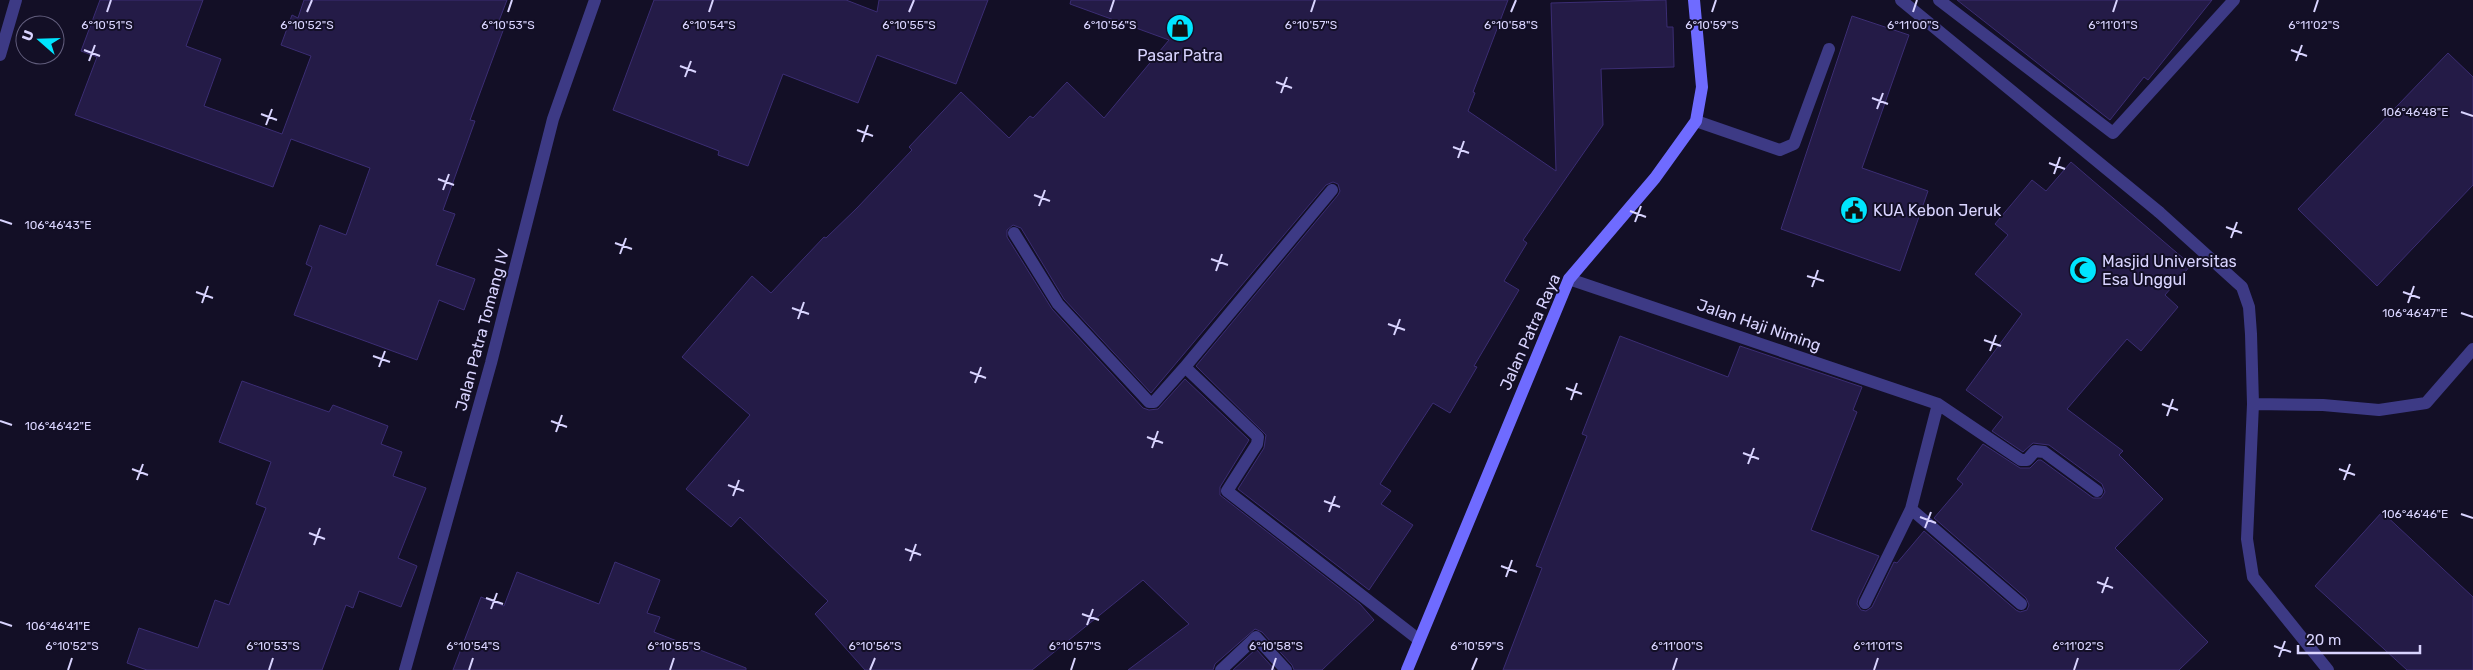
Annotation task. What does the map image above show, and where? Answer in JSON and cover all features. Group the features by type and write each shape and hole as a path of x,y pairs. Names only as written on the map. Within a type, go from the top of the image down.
{"street":[{"path":"0,55 16,0"},
{"name":"Jalan Patra Tomang IV","path":"404,670 491,363 554,120 595,0"},
{"name":"Jalan Patra Raya","path":"1407,670 1418,639 1569,279 1655,178 1696,121 1702,87 1694,0"},
{"path":"1901,0 2159,212 2242,287 2249,307 2251,325 2253,404 2247,538 2253,577 2328,670"},
{"path":"1939,0 2113,133 2234,0"},
{"path":"1696,121 1780,150 1788,149 1794,144 1829,49"},
{"path":"1014,233 1058,304 1149,402 1154,402 1332,190"},
{"name":"Jalan Haji Niming","path":"1569,279 1938,404 2021,460 2027,460 2035,450 2044,452 2097,491"},
{"path":"2253,404 2323,405 2379,410 2426,403 2473,349"},
{"path":"1185,367 1258,438 1257,444 1227,491 1418,639"},
{"path":"1865,603 1911,509 1938,404"},
{"path":"1911,509 2021,604"},
{"path":"1221,670 1256,637 1286,670"}],"building":[{"path":"100,0 203,0 186,46 221,59 204,106 282,134 311,56 281,45 292,15 298,18 304,0 507,0 497,26 504,28 470,120 475,121 443,210 455,214 436,265 475,279 464,310 439,300 417,360 294,315 312,267 306,264 320,225 346,235 370,168 291,139 273,187 75,115 97,57 81,51"},
{"path":"654,0 846,0 877,12 879,0 988,0 956,84 877,55 858,103 783,74 748,166 718,155 719,151 613,110"},
{"path":"1071,0 1508,0 1473,92 1475,93 1468,111 1556,171 1551,3 1666,0 1667,27 1673,27 1674,67 1601,69 1603,125 1523,240 1527,243 1504,281 1519,290 1474,366 1477,367 1450,413 1433,403 1380,484 1391,491 1381,504 1413,525 1369,590 1238,489 1264,448 1266,435 1196,366 1338,195 1340,191 1338,184 1333,182 1326,185 1151,393 1064,299 1021,228 1013,225 1007,230 1007,237 1052,309 1143,408 1149,410 1158,409 1185,379 1249,440 1220,487 1220,495 1360,604 1374,620 1322,670 1294,670 1292,665 1262,632 1255,629 1215,664 1213,670 1128,670 1189,624 1143,580 1032,670 865,670 815,614 828,601 740,517 731,527 686,489 750,415 682,357 752,276 771,293 824,237 826,238 857,208 912,150 909,147 961,92 1009,138 1030,116 1033,118 1067,82 1104,118 1169,40 1070,4"},
{"path":"1957,0 2212,0 2148,80 2144,77 2110,120"},
{"path":"1852,16 1909,35 1862,168 1928,191 1900,271 1781,229"},
{"path":"2448,53 2473,77 2473,185 2377,286 2298,209"},
{"path":"2071,162 2191,265 2165,295 2178,307 2141,351 2127,339 2067,409 2123,451 2119,455 2163,499 2115,548 2208,642 2179,670 1503,670 1542,568 1536,566 1587,436 1582,434 1620,336 1728,377 1740,346 1862,387 1853,410 1857,412 1811,530 1879,556 1858,599 1857,604 1861,610 1866,611 1872,607 1894,562 1897,563 1924,531 2016,610 2020,612 2027,610 2029,605 2026,598 1934,518 1963,484 1957,479 1983,444 2020,468 2030,468 2038,460 2041,460 2093,498 2101,498 2105,492 2102,484 2049,445 2033,443 2023,452 1992,431 2003,417 1966,390 2022,314 1975,274 2008,235 1995,224 2032,180 2046,191"},
{"path":"242,381 329,412 333,405 388,426 381,444 402,452 393,476 426,488 398,558 417,566 401,607 359,591 353,608 346,605 322,670 147,670 127,663 139,628 198,648 215,600 229,605 266,508 256,504 271,462 219,442"},
{"path":"2382,512 2473,597 2473,670 2407,670 2315,586"},
{"path":"615,562 660,580 647,613 660,617 654,632 746,668 746,670 453,670 481,597 504,606 517,572 599,604"},
{"path":"1256,649 1275,670 1233,670"}],"place":[{"name":"Pasar Patra","path":"1180,28"},
{"name":"KUA Kebon Jeruk","path":"1854,210"},
{"name":"Masjid Universitas Esa Unggul","path":"2083,270"}]}
